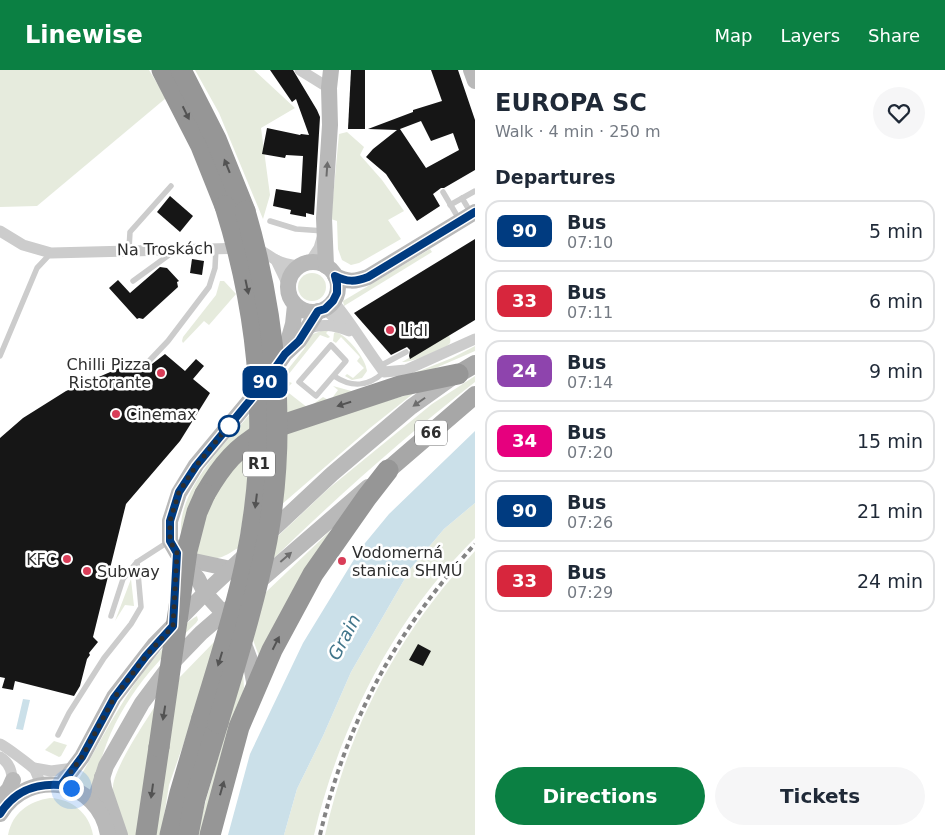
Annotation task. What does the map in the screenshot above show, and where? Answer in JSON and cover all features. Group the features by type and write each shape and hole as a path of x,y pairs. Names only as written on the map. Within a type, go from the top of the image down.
{"highway":[{"name":"R1","path":"162,70 235,209"},
{"name":"R1","path":"170,835 180,793 246,628 261,568 272,508 277,445 276,385 265,294 235,209 216,140 181,70"},
{"path":"146,835 187,551 197,512 217,473 232,455 250,440 267,430 400,386 467,369"},
{"path":"210,835 239,727 272,650 313,574 388,470"},
{"name":"R1","path":"188,835 210,720"}],"main road":[{"path":"173,626 173,547 170,521 179,492 196,466 266,381 285,354 299,341 306,329 337,293 337,284 330,271 324,232 331,70"},
{"path":"471,70 475,81"},
{"path":"325,307 302,309 295,305 291,299 288,285 294,271 305,264 318,263 344,280 360,280 469,216"},
{"path":"285,354 293,324 295,305"},
{"path":"61,785 82,757 114,698 141,662 173,626 298,504 347,461 411,407 467,369"},
{"name":"66","path":"388,470 475,395"},
{"path":"94,803 102,775 110,757 142,703 172,663 275,567 388,470"},
{"path":"173,547 194,561 231,568"},
{"path":"173,547 198,579 205,594 224,614 244,644 250,660 255,687"},
{"path":"102,775 104,788 120,835"},
{"path":"0,814 9,792 41,785 61,785 77,790 94,803 104,819 108,835"}],"street":[{"path":"300,70 329,88"},
{"name":"Na Troskách","path":"0,231 23,245 51,252 248,248 262,250 285,264 305,264"},
{"path":"305,264 320,248 324,232"},
{"path":"276,260 288,285"},
{"path":"325,307 354,334 382,369 406,370 475,339"},
{"path":"306,329 327,324 354,334"},
{"path":"0,744 34,768 51,771 74,768"},
{"path":"0,757 11,768 9,792"},
{"path":"34,768 41,785"}],"lane":[{"path":"129,250 130,232 171,186"},
{"path":"450,205 475,191"},
{"path":"443,192 450,205 469,216"},
{"path":"462,198 469,216"},
{"path":"270,221 296,228 324,232"},
{"path":"150,360 168,341 209,287 215,268 216,248"},
{"path":"132,281 178,249"},
{"path":"0,356 37,268 51,252"},
{"path":"331,345 346,361 334,376 316,396 299,382 331,345"},
{"path":"334,376 344,383 359,385 378,378 382,369 406,352"},
{"path":"111,616 123,579 138,562 173,547"},
{"path":"58,735 69,713 99,666 132,624 140,606 138,562"}],"shaded area":[{"path":"0,70 149,70 166,98 37,206 0,207"},
{"path":"195,70 254,70 295,108 261,128 270,195 263,219 219,113"},
{"path":"347,132 364,147 360,155 382,180 404,211 388,220 401,239 359,263 351,265 342,260 338,249 337,221 331,219 339,134"},
{"path":"430,249 432,252 344,306 343,301"},
{"path":"312,273 322,277 326,287 322,297 312,301 302,297 298,287 302,277"},
{"path":"220,281 224,281 236,294 209,325 204,321 183,343 183,337 216,295"},
{"path":"329,330 326,333 330,337 320,335 284,380 292,383 285,390 308,408 323,397 330,401 338,390 333,386 355,392 422,370 475,346 475,351 424,373 281,419 281,378 304,349 313,334"},
{"path":"336,332 346,338 360,354 367,371 362,378 352,380 345,376 347,374 353,378 364,368 357,361 360,357 341,337 336,343 333,341 334,333"},
{"path":"449,335 450,343 442,349 420,358 402,362"},
{"path":"475,376 475,382 371,468 272,560 276,538 328,489 432,404"},
{"path":"414,393 370,428 281,505 286,430"},
{"path":"251,413 251,429 182,541 181,524 185,506 192,489 215,455"},
{"path":"250,451 246,500 238,548 219,558 210,558 197,554 204,523 214,494 228,474"},
{"path":"475,503 475,538 446,569 419,603 395,638 355,714 325,794 314,835 284,835 297,789 351,672 411,568 444,529"},
{"path":"331,530 259,656 253,640 265,593"},
{"path":"475,551 475,835 325,835 335,794 348,755 380,682 400,648 423,615 447,583"},
{"path":"131,579 134,606 125,605 115,621"},
{"path":"197,616 198,620 196,623 160,660 129,700 107,743 99,767 94,794 76,784 133,686 161,650"},
{"path":"217,639 169,785 161,835 153,835 179,678"},
{"path":"243,672 244,688 203,835 197,835 206,800"},
{"path":"159,700 140,835 125,835 114,798 113,786 115,777 132,743"},
{"path":"54,741 67,745 59,757 45,750"},
{"path":"50,798 65,801 78,809 88,820 93,835 8,835 13,820 23,809 35,802"}],"water":[{"name":"Grain","path":"475,431 475,503 444,529 411,568 351,672 297,789 284,835 228,835 250,754 303,643 361,548 389,514"},
{"path":"23,699 30,700 23,730 16,729"}],"building":[{"path":"270,70 293,70 320,117 314,215 306,213 306,217 290,214 291,210 273,206 276,189 301,193 303,156 286,155 285,158 262,154 267,128 309,135 296,99 292,102"},
{"path":"351,70 365,70 365,129 348,129"},
{"path":"431,70 458,70 475,120 475,170 433,194 440,206 417,221 386,174 366,157 397,130 368,129 413,112 413,110 442,101","holes":["421,121 431,141 453,133 459,150 426,168 400,129"]},
{"path":"170,196 193,216 180,232 157,212"},
{"path":"475,239 475,320 410,359 410,350 407,347 391,355 354,313"},
{"path":"192,259 204,261 202,275 190,273"},
{"path":"160,267 167,268 179,281 177,282 178,287 143,319 137,319 109,288 118,280 130,293"},
{"path":"165,354 185,371 196,359 204,366 193,379 210,393 180,441 126,504 93,637 98,642 89,653 80,686 74,696 15,681 13,690 2,688 5,678 0,677 0,438 23,418 66,391 122,367 146,361 148,364 152,364"},
{"path":"418,644 431,651 423,666 409,660"}],"railway":[{"path":"320,835 344,753 378,679 398,644 421,610 475,544"}],"bus line":[{"name":"90","path":"0,814 15,796 25,790 41,785 61,785 82,757 114,698 155,644 173,626 177,553 170,541 170,521 179,492 196,466 266,381 285,354 299,341 318,311 325,309 333,301 337,293 335,276 351,281 368,277 475,212"}],"place":[{"name":"Lidl","path":"390,330"},
{"name":"Chilli Pizza Ristorante","path":"161,373"},
{"name":"Cinemax","path":"116,414"},
{"name":"KFC","path":"67,559"},
{"name":"Vodomerná stanica SHMÚ","path":"342,561"},
{"name":"Subway","path":"87,571"}],"route":[{"path":"71,788 61,785 82,757 114,698 155,644 173,626 177,553 170,541 170,521 179,492 196,466 231,423 229,426"}]}
